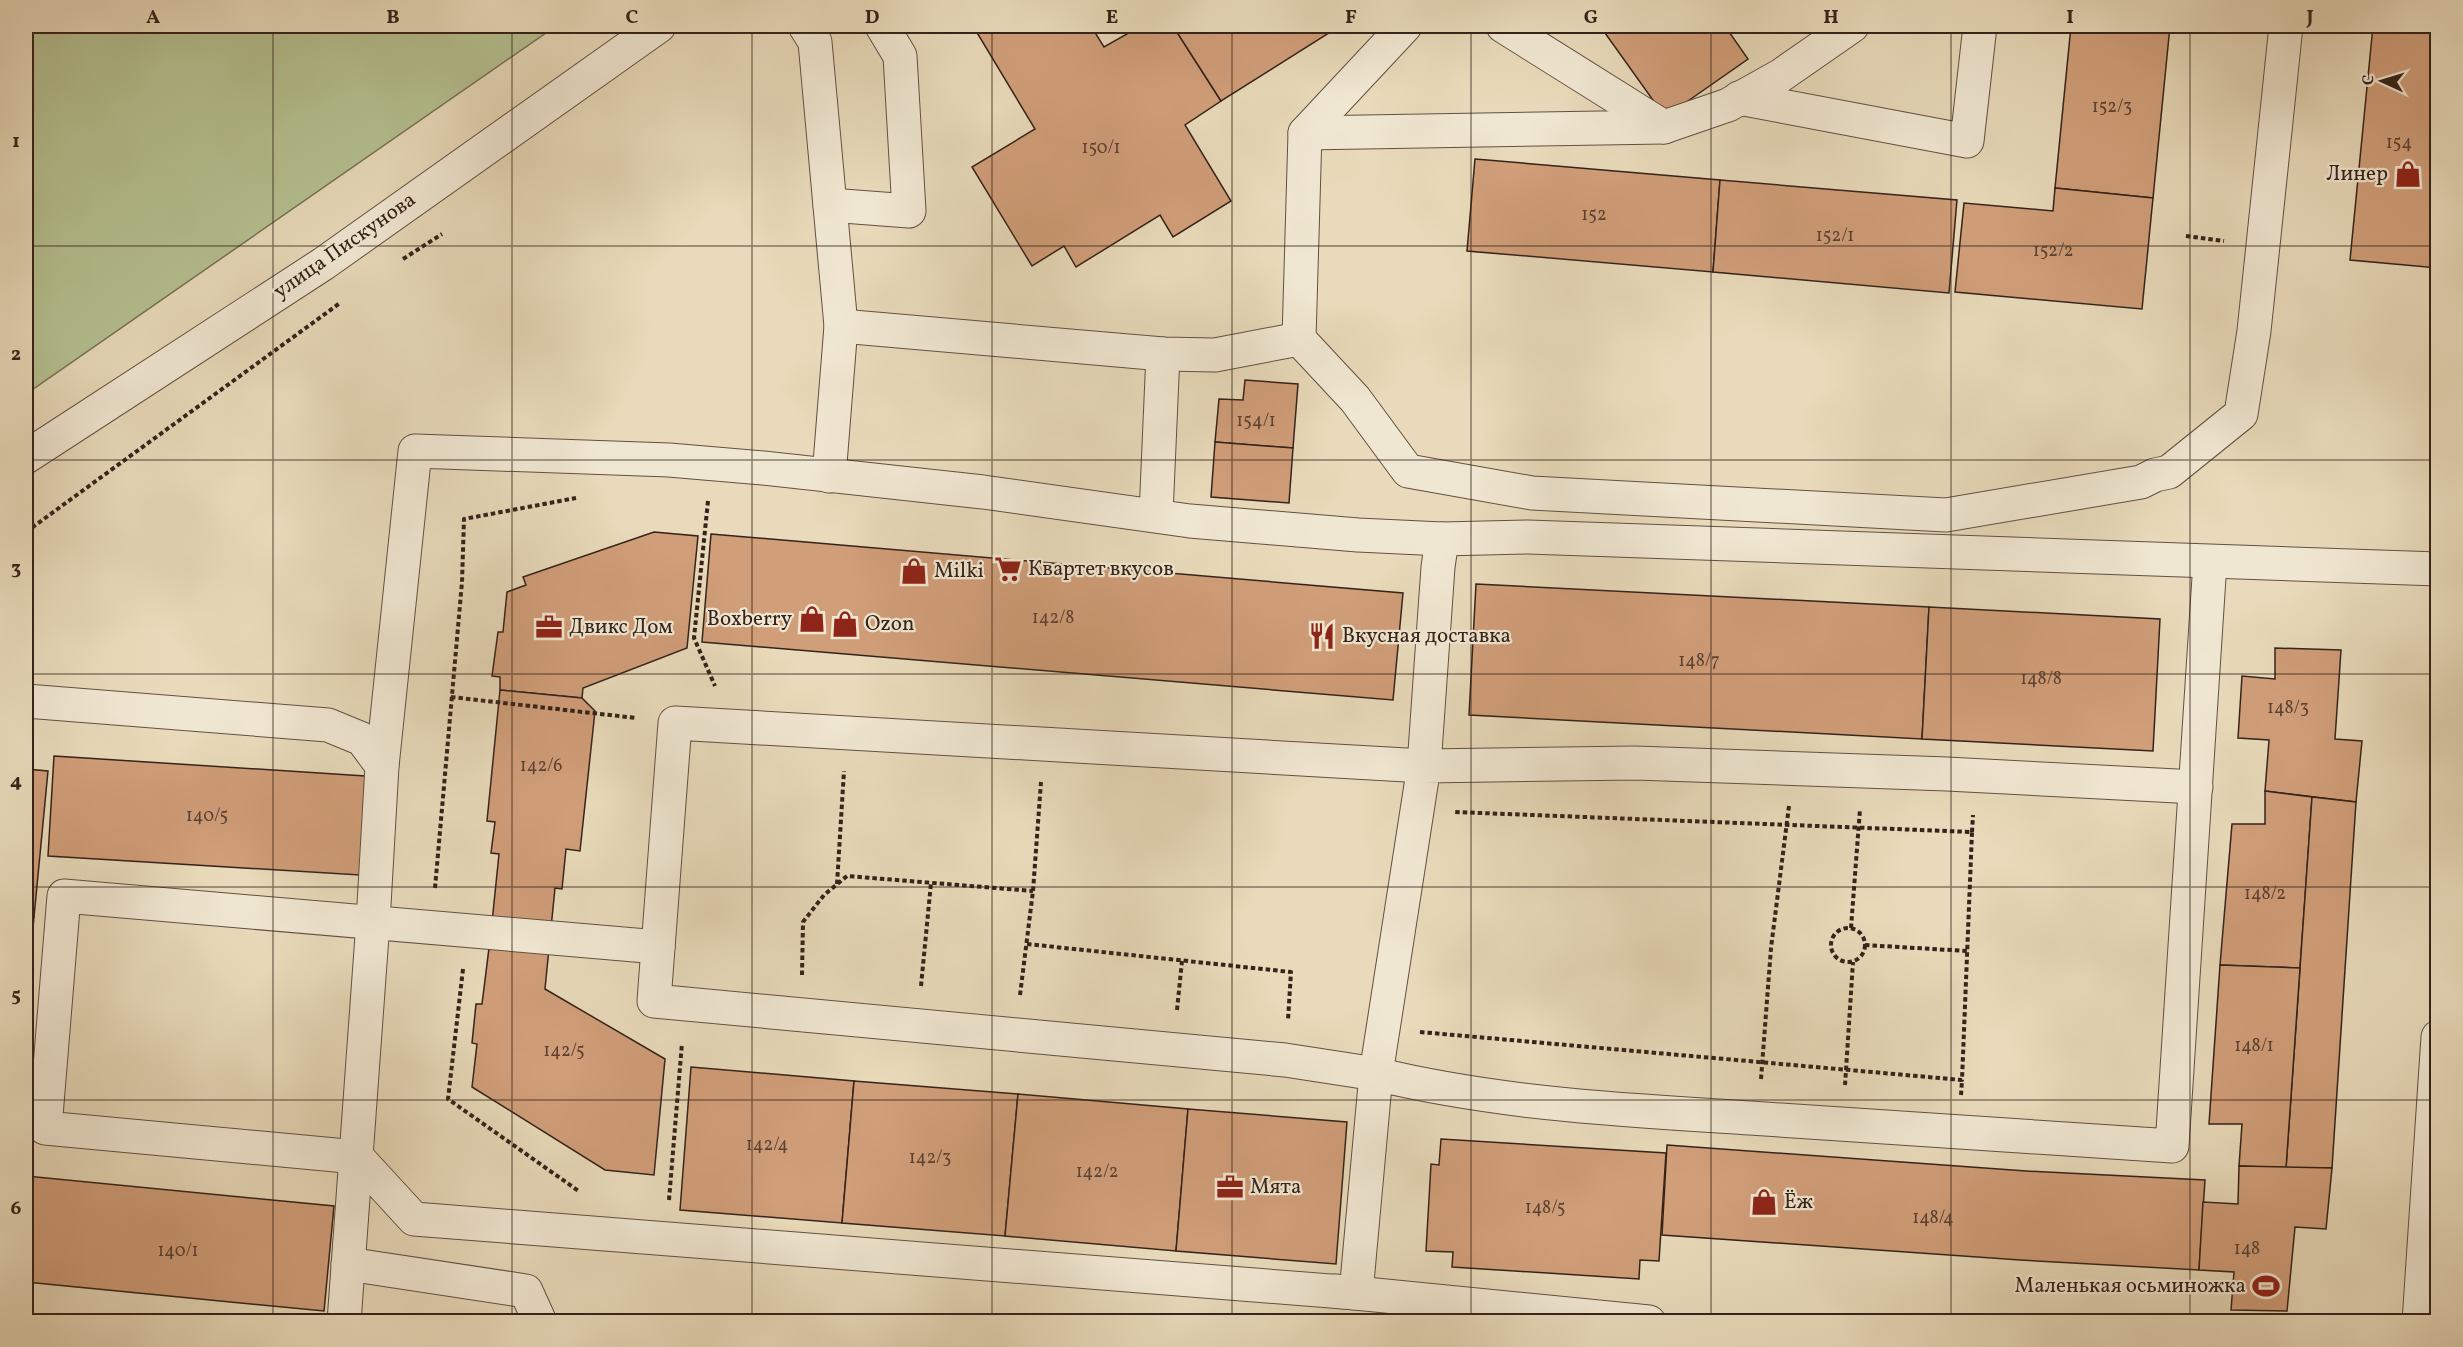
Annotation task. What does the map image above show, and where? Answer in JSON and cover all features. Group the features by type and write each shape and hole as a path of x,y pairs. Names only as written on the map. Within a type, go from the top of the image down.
{"street":[{"name":"улица Пискунова","path":"26,457 323,264 658,26"},
{"path":"806,26 815,42 841,326 829,476"},
{"path":"830,205 909,211 900,56 882,26"},
{"path":"1405,26 1305,133 1299,339 1355,399 1408,471 1532,493 1946,514 2141,482 2155,475 2169,472 2241,414 2253,331 2286,26"},
{"path":"1503,26 1664,128"},
{"path":"1305,133 1664,128 1728,105 1780,76 1852,26"},
{"path":"1739,98 1967,141 1980,26"},
{"path":"841,326 1163,354 1215,355 1299,339"},
{"path":"1156,515 1163,354"},
{"path":"344,1322 374,922 382,766 415,451 669,460 983,492 1190,521 1442,539 1528,537 2438,569"},
{"path":"658,947 64,896 35,1127 357,1157 414,1219 1356,1293 1376,1074 1424,766 1442,539"},
{"path":"2196,787 1794,768 1635,763 1424,766 675,723 654,1001 1285,1060 1376,1074 1433,1088 1514,1100 1758,1119 2172,1146 2196,787 2210,562"},
{"path":"26,701 328,725 362,739 382,766"},
{"path":"2419,1322 2438,1037"},
{"path":"348,1264 526,1292 540,1322"},
{"path":"1335,1291 1649,1322"}],"path":[{"path":"393,265 442,234"},
{"path":"26,532 345,299"},
{"path":"709,494 694,638 731,726"},
{"path":"431,928 462,582 464,519 585,496"},
{"path":"452,697 675,723"},
{"path":"837,884 847,732"},
{"path":"1015,1035 1033,891 1043,744"},
{"path":"1758,1119 1771,948 1794,768"},
{"path":"1851,928 1863,771"},
{"path":"1384,1029 1962,1080 1972,832 1418,811"},
{"path":"800,1014 803,922 824,895 847,876 1033,891"},
{"path":"917,1026 931,882"},
{"path":"1851,928 1860,934 1865,945 1862,955 1853,962 1843,962 1834,955 1830,945 1831,939 1839,930 1851,928"},
{"path":"467,931 448,1099 583,1194"},
{"path":"1027,944 1291,972 1285,1060"},
{"path":"1865,945 1967,951"},
{"path":"1173,1050 1182,961"},
{"path":"1843,1124 1853,962"},
{"path":"665,1238 686,1004"}],"green space":[{"path":"26,26 556,26 26,394"}],"building":[{"path":"973,26 1091,26 1104,47 1141,26 1173,26 1221,101 1185,125 1231,201 1173,237 1160,215 1076,267 1064,246 1032,266 972,167 1035,129"},
{"path":"1173,26 1340,26 1221,101"},
{"path":"1600,26 1725,26 1748,59 1665,117"},
{"path":"2071,26 2170,26 2153,198 2055,188"},
{"path":"2373,26 2438,26 2438,268 2350,260"},
{"path":"1475,159 1720,180 1713,272 1467,251"},
{"path":"1720,180 1957,200 1949,293 1713,272"},
{"path":"2055,188 2153,198 2142,309 1955,292 1964,203 2053,211"},
{"path":"1245,380 1298,384 1293,448 1215,442 1219,399 1243,400"},
{"path":"1215,442 1293,448 1289,503 1211,497"},
{"path":"654,532 698,536 687,648 583,688 582,698 500,690 500,677 492,676 498,632 503,632 507,592 526,585 523,577"},
{"path":"711,534 1403,593 1393,700 702,642"},
{"path":"1476,584 1929,607 1922,739 1469,715"},
{"path":"1929,607 2160,619 2153,751 1922,739"},
{"path":"2275,648 2341,650 2335,739 2362,741 2356,802 2265,791 2269,740 2238,738 2242,676 2275,679"},
{"path":"500,690 582,698 595,711 580,851 566,849 562,889 555,888 550,938 491,932 499,854 491,853 495,822 487,821"},
{"path":"54,756 365,776 360,875 48,856"},
{"path":"26,769 48,771 34,917 26,917"},
{"path":"2265,791 2312,797 2300,968 2220,965 2232,824 2265,824"},
{"path":"2312,797 2356,802 2332,1168 2286,1168"},
{"path":"26,917 34,917 26,1008"},
{"path":"491,932 550,938 545,989 665,1059 654,1175 605,1170 472,1087 477,1044 472,1043 476,1004 482,1004"},
{"path":"2220,965 2300,968 2286,1168 2239,1166 2242,1124 2209,1124"},
{"path":"691,1067 854,1081 842,1223 680,1210"},
{"path":"854,1081 1018,1094 1005,1236 842,1223"},
{"path":"1018,1094 1188,1109 1176,1251 1005,1236"},
{"path":"1188,1109 1347,1122 1336,1264 1176,1251"},
{"path":"1441,1139 1666,1153 1659,1261 1640,1260 1639,1279 1452,1267 1453,1252 1426,1251 1431,1164 1439,1165"},
{"path":"1667,1145 2026,1171 2205,1180 2199,1270 1662,1235"},
{"path":"2239,1166 2332,1168 2326,1229 2295,1227 2287,1311 2231,1310 2234,1272 2199,1270 2203,1202 2238,1204"},
{"path":"26,1176 334,1206 324,1311 26,1282"}],"place":[{"name":"Линер","path":"2408,174"},
{"name":"Квартет вкусов","path":"1008,569"},
{"name":"Milki","path":"914,571"},
{"name":"Boxberry","path":"812,619"},
{"name":"Ozon","path":"845,624"},
{"name":"Двикс Дом","path":"549,627"},
{"name":"Вкусная доставка","path":"1322,636"},
{"name":"Мята","path":"1230,1187"},
{"name":"Ёж","path":"1764,1202"},
{"name":"Маленькая осьминожка","path":"2266,1286"}]}
